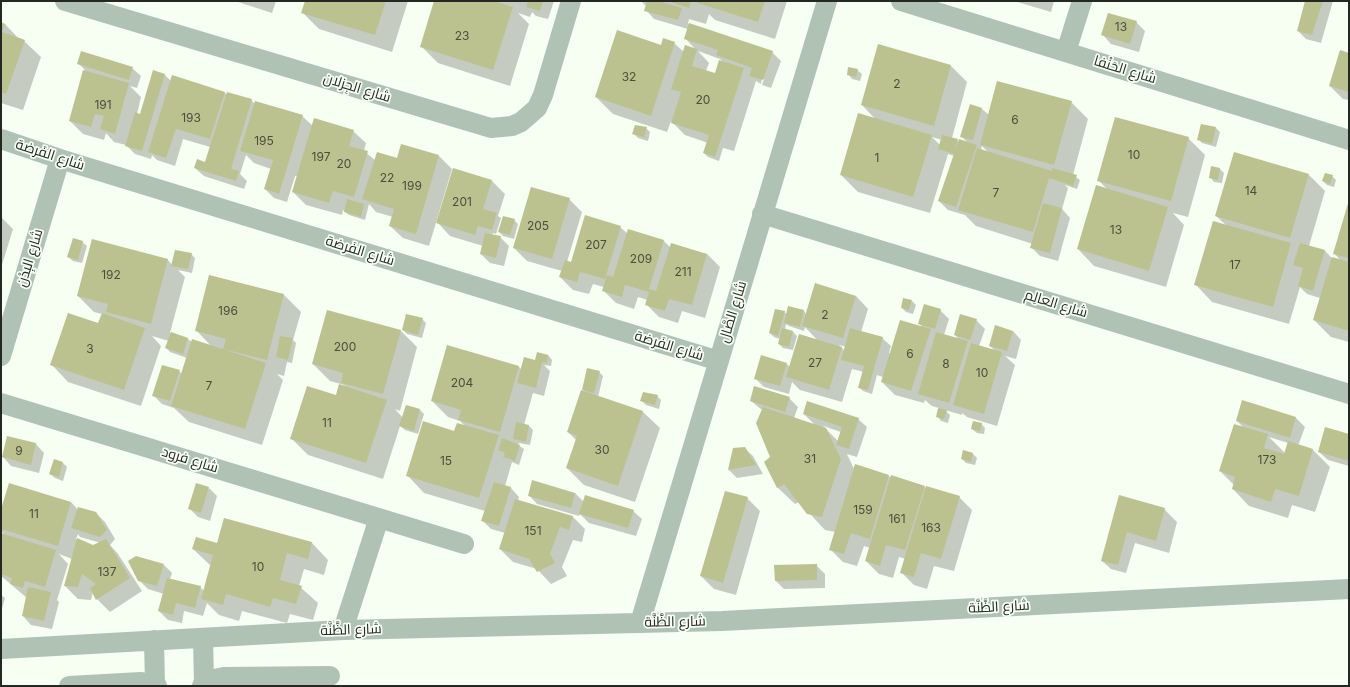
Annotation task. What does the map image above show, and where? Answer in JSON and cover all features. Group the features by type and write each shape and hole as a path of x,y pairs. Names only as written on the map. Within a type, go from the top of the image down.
{"street":[{"name":"شارع الجِزلان","path":"65,1 491,128 512,126 521,122 537,108 543,95 571,1"},
{"name":"شارع الصَّال","path":"640,623 827,1"},
{"name":"شارع الحَنْفا","path":"901,1 1349,140"},
{"path":"1066,52 1082,1"},
{"name":"شارع الفَرضة","path":"1,139 60,159 719,361"},
{"name":"شارع البِدْن","path":"1,356 60,159"},
{"name":"شارع العالِم","path":"762,214 1349,394"},
{"name":"شارع فرود","path":"1,403 464,544"},
{"path":"343,630 379,518"},
{"name":"شارع الظَّنَّة","path":"1,649 343,630 722,621 1349,589"},
{"path":"203,638 203,685 214,679 224,677 330,676"},
{"path":"69,686 141,682 156,685 154,640"}],"building":[{"path":"305,1 386,1 375,35 301,13"},
{"path":"434,1 494,1 513,7 493,70 420,47"},
{"path":"528,1 543,1 540,11 526,7"},
{"path":"647,1 658,1 682,8 678,20 644,11"},
{"path":"668,1 691,1 689,8"},
{"path":"698,1 765,1 758,22 697,3"},
{"path":"1305,1 1323,1 1312,35 1297,31"},
{"path":"1108,13 1137,21 1130,44 1101,35"},
{"path":"1,22 5,24 2,32 25,40 6,94 1,92"},
{"path":"689,23 773,51 763,80 749,76 752,68 716,55 718,50 684,39"},
{"path":"617,30 661,45 663,38 675,42 651,116 595,97"},
{"path":"878,44 951,65 934,126 861,105"},
{"path":"685,45 697,49 692,66 715,73 719,60 744,68 715,157 703,153 709,135 671,123 681,92 671,89"},
{"path":"1340,50 1349,53 1349,92 1329,86"},
{"path":"81,51 133,67 129,80 77,64"},
{"path":"848,67 858,69 856,77 847,75"},
{"path":"83,70 129,83 115,134 100,129 104,116 95,114 91,127 69,121"},
{"path":"153,70 165,74 142,151 125,146 135,112 140,114"},
{"path":"172,75 225,92 210,139 176,129 166,158 148,152"},
{"path":"997,81 1072,101 1054,165 980,145"},
{"path":"227,92 252,99 231,169 239,171 236,181 194,168 197,159 205,162"},
{"path":"255,101 303,115 279,194 264,189 273,160 240,151"},
{"path":"970,104 982,108 973,140 960,137"},
{"path":"858,113 932,135 913,197 840,175"},
{"path":"1115,117 1189,137 1171,201 1097,181"},
{"path":"314,118 354,130 349,146 368,151 354,197 333,191 329,203 292,192"},
{"path":"1201,124 1216,127 1212,144 1197,140"},
{"path":"635,125 647,127 644,137 632,134"},
{"path":"942,135 958,139 954,154 938,149"},
{"path":"959,139 977,145 956,207 938,201"},
{"path":"401,144 439,155 416,234 389,226 394,209 362,199 377,152 397,158"},
{"path":"977,148 1052,171 1052,168 1077,175 1073,186 1049,178 1033,232 958,210"},
{"path":"1234,152 1309,174 1290,238 1215,216"},
{"path":"1211,166 1220,168 1218,180 1209,178"},
{"path":"453,168 492,180 483,209 497,213 492,230 478,226 475,235 436,223"},
{"path":"1325,173 1333,175 1330,184 1322,181"},
{"path":"1096,185 1168,207 1149,271 1077,249"},
{"path":"531,187 570,198 552,259 513,248"},
{"path":"347,199 364,204 361,217 344,212"},
{"path":"1349,200 1349,258 1333,254"},
{"path":"1043,203 1062,208 1050,253 1030,248"},
{"path":"585,215 621,226 605,279 580,272 577,282 559,277 565,260 571,262"},
{"path":"503,216 515,219 510,235 498,232"},
{"path":"1213,221 1291,243 1273,307 1194,285"},
{"path":"628,229 664,240 649,289 656,291 671,243 707,254 692,305 669,299 665,311 645,305 649,292 625,285 622,297 602,291 607,275 613,277"},
{"path":"485,233 501,236 496,258 480,254"},
{"path":"73,238 83,241 78,260 67,257"},
{"path":"92,239 168,259 151,324 106,312 108,304 77,296"},
{"path":"1300,243 1325,250 1313,291 1298,286 1303,268 1293,265"},
{"path":"175,250 192,253 188,269 171,266"},
{"path":"1332,257 1349,262 1349,331 1313,320"},
{"path":"209,275 284,294 267,360 223,349 226,339 195,331"},
{"path":"815,283 856,296 843,338 802,326"},
{"path":"903,298 912,300 909,310 901,308"},
{"path":"924,304 941,309 935,329 918,324"},
{"path":"788,306 804,310 800,327 784,323"},
{"path":"775,309 785,311 778,336 769,333"},
{"path":"327,310 401,330 383,394 341,383 343,373 312,364"},
{"path":"68,313 98,323 102,313 145,328 124,390 50,365"},
{"path":"406,314 423,318 418,335 402,330"},
{"path":"960,314 977,319 970,340 954,335"},
{"path":"900,320 931,329 911,391 881,382"},
{"path":"995,325 1013,331 1007,351 989,346"},
{"path":"782,328 793,331 789,347 778,344"},
{"path":"850,328 883,337 868,390 858,388 864,366 841,360"},
{"path":"171,332 188,338 183,354 165,348"},
{"path":"936,332 968,341 949,403 918,394"},
{"path":"799,334 842,347 829,390 786,377"},
{"path":"280,336 293,338 288,360 276,357"},
{"path":"192,339 266,363 245,429 171,406"},
{"path":"971,343 1002,352 984,414 953,405"},
{"path":"447,345 519,366 500,432 458,420 461,410 431,401"},
{"path":"537,352 548,355 547,363 542,362 536,388 517,383 524,357 535,360"},
{"path":"761,355 787,363 780,386 754,379"},
{"path":"162,365 180,370 170,401 152,396"},
{"path":"587,368 600,371 594,393 582,390"},
{"path":"339,384 387,400 366,463 290,439 307,386 336,395"},
{"path":"754,386 790,397 785,412 750,401"},
{"path":"581,390 643,411 618,486 566,468 577,436 567,432"},
{"path":"643,392 658,395 655,405 640,401"},
{"path":"1242,400 1296,417 1290,438 1236,421"},
{"path":"807,401 859,418 849,449 836,445 842,427 803,414"},
{"path":"406,405 420,409 414,431 399,426"},
{"path":"763,407 826,428 841,459 822,517 807,514 784,484 777,488 764,462 770,457 756,423"},
{"path":"938,408 947,410 944,419 936,417"},
{"path":"423,421 454,431 457,423 499,435 479,498 406,476"},
{"path":"973,421 982,423 980,431 971,429"},
{"path":"516,422 529,425 526,442 513,439"},
{"path":"1234,424 1268,434 1264,448 1284,454 1288,441 1313,449 1299,496 1275,489 1271,502 1232,489 1235,477 1219,471"},
{"path":"1325,427 1349,434 1349,461 1318,452"},
{"path":"7,436 36,443 31,465 2,457"},
{"path":"502,438 520,445 515,461 503,457 505,453 498,450"},
{"path":"745,447 756,465 728,470 733,448"},
{"path":"963,450 973,453 971,462 961,459"},
{"path":"54,459 63,462 59,477 49,474"},
{"path":"855,464 889,475 870,539 851,533 844,554 829,550"},
{"path":"891,475 925,486 905,550 886,545 880,566 865,561"},
{"path":"532,480 575,493 571,508 528,496"},
{"path":"494,482 511,487 499,526 481,521"},
{"path":"9,483 71,502 58,546 1,529 1,509"},
{"path":"196,483 209,487 201,513 188,509"},
{"path":"926,486 960,496 941,559 921,553 914,577 900,573"},
{"path":"725,491 748,497 723,583 700,576"},
{"path":"585,495 634,510 628,528 579,514"},
{"path":"1119,495 1165,508 1156,541 1127,532 1118,565 1101,561"},
{"path":"515,499 573,516 569,530 560,527 550,554 555,563 537,572 529,559 499,549"},
{"path":"78,507 96,512 107,530 100,537 71,528"},
{"path":"224,518 312,542 308,559 287,553 280,580 302,586 296,604 273,598 270,607 226,594 223,605 201,599 213,555 192,549 196,537 217,543"},
{"path":"1,533 56,550 45,587 25,581 23,588 10,584 12,578 1,574"},
{"path":"77,538 93,545 106,539 130,578 96,600 90,588 96,584 82,574 78,587 64,586"},
{"path":"136,556 164,564 157,586 138,581 128,561"},
{"path":"817,564 817,580 775,581 774,565"},
{"path":"167,578 201,586 195,608 176,603 173,615 158,611"},
{"path":"28,587 51,592 44,621 22,616"}]}
